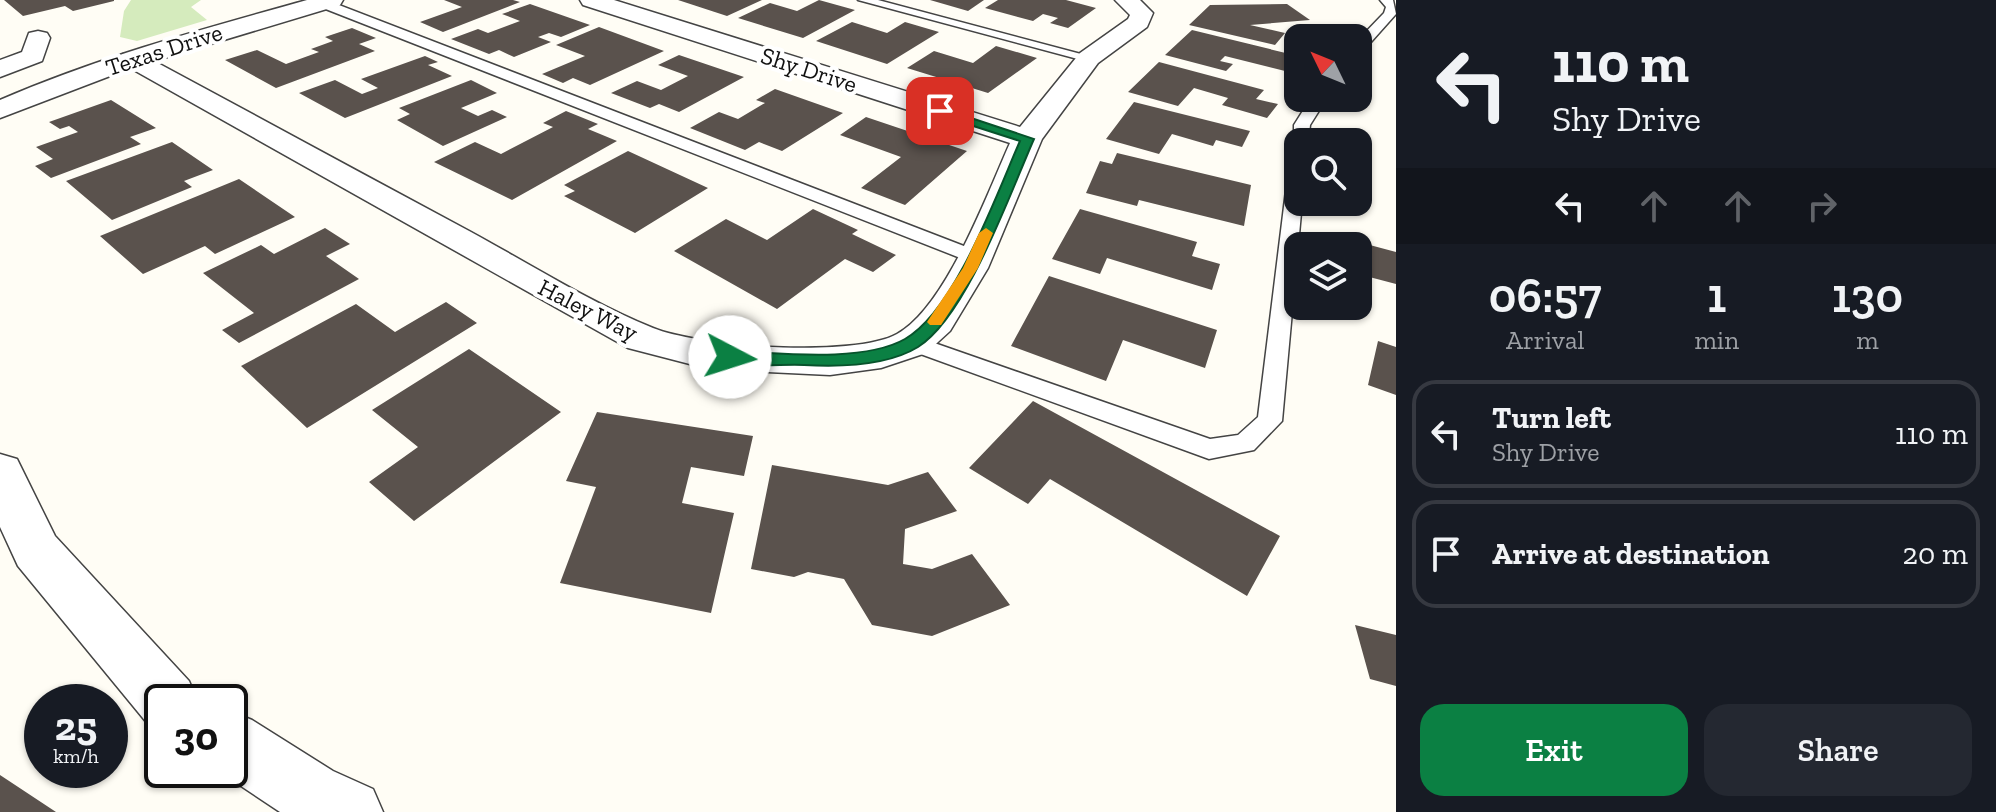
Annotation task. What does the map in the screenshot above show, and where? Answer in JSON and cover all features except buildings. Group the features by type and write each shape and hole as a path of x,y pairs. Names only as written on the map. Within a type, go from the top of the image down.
{"street":[{"name":"Shy Drive","path":"591,0 1027,139"},
{"name":"Haley Way","path":"132,59 642,339 709,355 830,361 881,354 912,343 936,322 975,257 1027,139 1089,58 1139,22 1142,13 1129,1"},
{"name":"Texas Drive","path":"0,110 42,91 132,59 327,2"},
{"path":"0,69 33,56 38,38"},
{"path":"0,472 36,551 152,684"},
{"path":"248,754 310,794 350,812"}],"lane":[{"path":"864,0 1089,58"},
{"path":"1372,33 1390,14 1392,6 1386,0"},
{"path":"327,2 975,257"},
{"path":"912,343 1209,449 1245,443 1270,421 1292,216"}],"green space":[{"path":"131,0 201,0 191,7 207,20 137,41 120,37 124,11"}],"slow traffic":[{"path":"936,322 970,268 986,233"}],"route":[{"path":"730,357 830,361 881,354 912,343 936,322 970,268 1027,139 940,111"}]}
